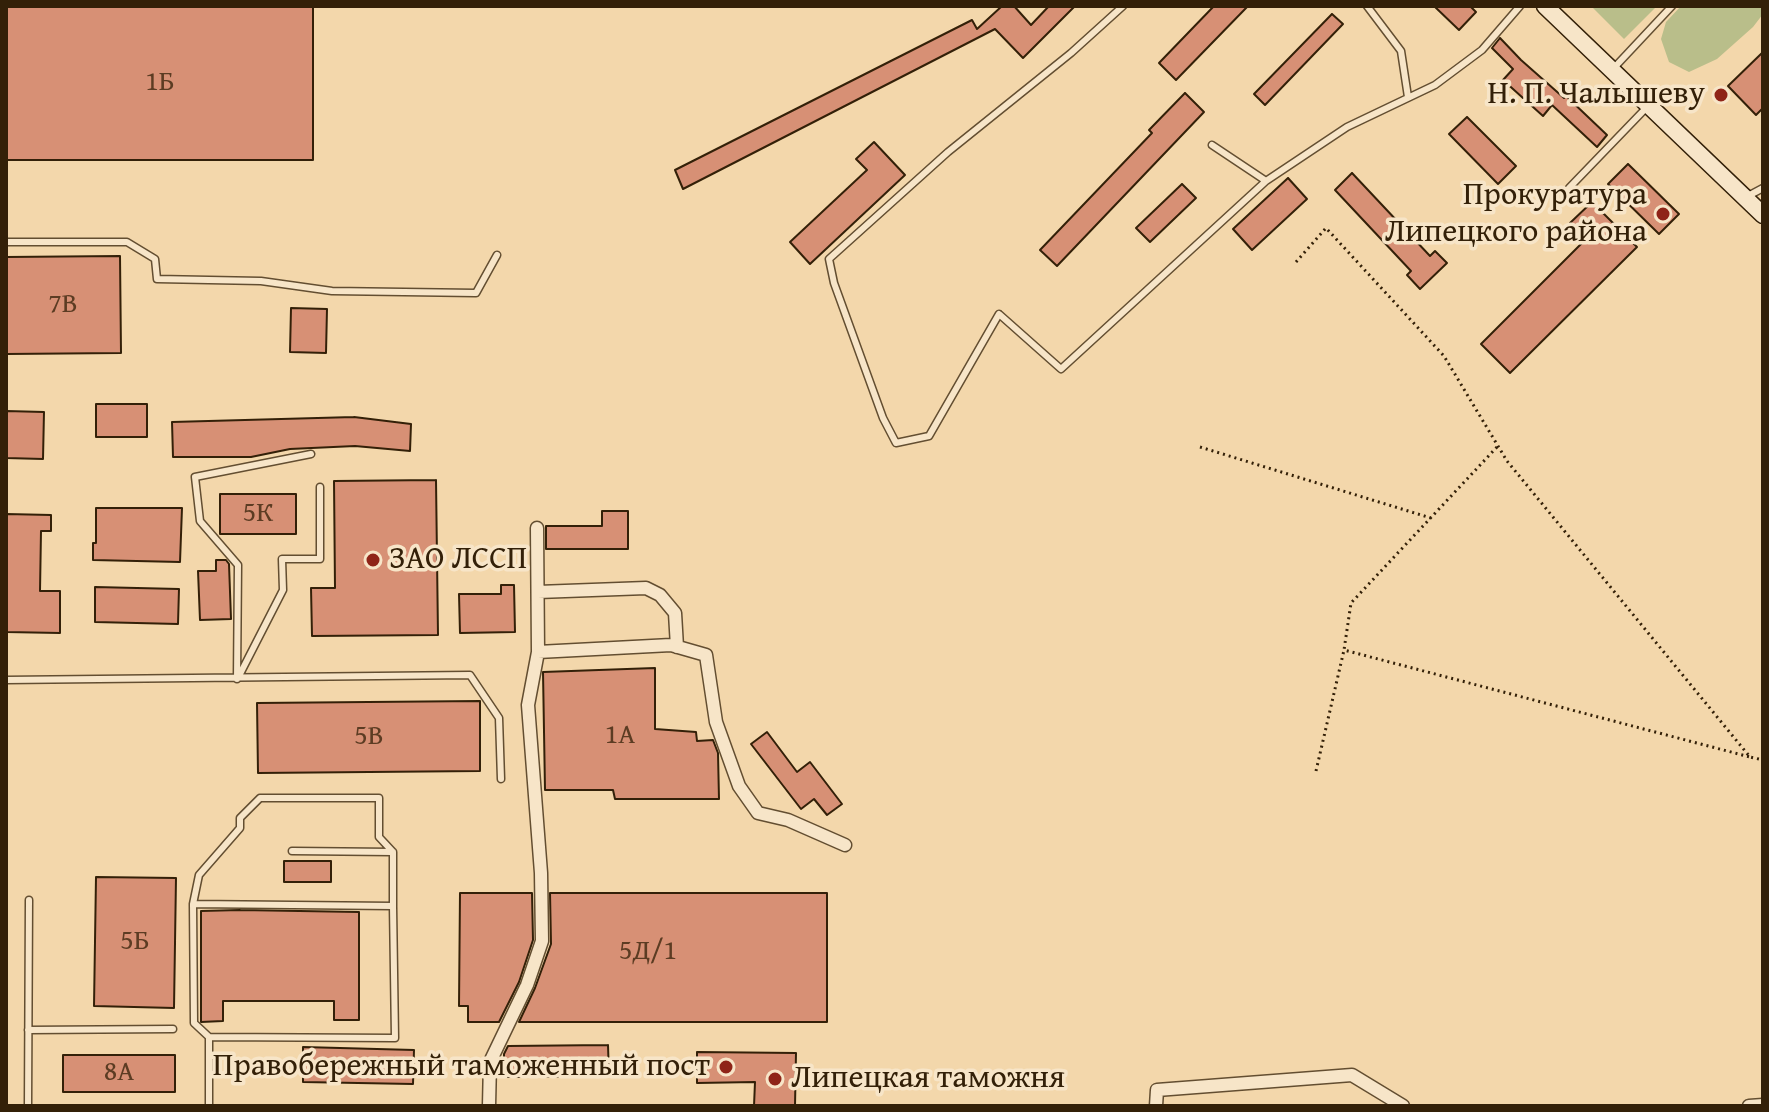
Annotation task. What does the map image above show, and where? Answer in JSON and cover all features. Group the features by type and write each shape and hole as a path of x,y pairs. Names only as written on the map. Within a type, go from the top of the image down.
{"street":[{"path":"1545,6 1763,215"},
{"path":"489,1106 490,1062 527,985 542,941 539,845 528,705 538,652 537,528"},
{"path":"538,592 646,588 660,595 675,613 677,647"},
{"path":"538,652 671,645 706,655 716,722 739,786 758,813 788,820 845,845"},
{"path":"1156,1106 1157,1090 1352,1075 1403,1106"},
{"path":"1749,1106 1763,1105"}],"lane":[{"path":"1123,6 1071,53 948,152 829,259 834,283 883,418 896,443 929,436 999,314 1061,369 1266,181 1347,127 1435,85 1482,50 1520,6"},
{"path":"1367,6 1401,51 1408,97"},
{"path":"1612,70 1672,6"},
{"path":"1569,188 1649,105"},
{"path":"1212,145 1266,181"},
{"path":"1745,198 1763,188"},
{"path":"6,242 127,242 155,259 157,279 261,281 332,291 476,293 497,255"},
{"path":"237,679 238,565 200,521 195,477 311,454"},
{"path":"237,679 283,590 282,559 320,559 320,487"},
{"path":"6,680 470,675 499,718 501,779"},
{"path":"260,798 379,798 379,837 393,852 395,1038 209,1037 194,1023 193,904 199,875 240,828 240,818 260,798"},
{"path":"292,851 393,852"},
{"path":"28,1106 29,900"},
{"path":"193,904 393,906"},
{"path":"28,1030 173,1029"},
{"path":"209,1037 209,1106"}],"path":[{"path":"1296,262 1326,228 1444,356 1507,461 1750,757"},
{"path":"1316,771 1344,650 1351,603 1498,446"},
{"path":"1200,447 1431,518"},
{"path":"1344,650 1763,760"}],"green space":[{"path":"1591,6 1657,6 1624,39"},
{"path":"1681,6 1763,6 1763,14 1717,59 1689,72 1669,62 1661,39 1666,22"}],"building":[{"path":"6,6 313,6 313,160 6,160"},
{"path":"1002,6 1014,6 1031,25 1049,6 1075,6 1023,58 995,29 683,189 675,170 972,20 977,29"},
{"path":"1214,6 1248,6 1176,80 1159,63"},
{"path":"1434,6 1470,6 1476,12 1459,30"},
{"path":"1332,14 1343,24 1265,105 1254,94"},
{"path":"1500,38 1607,135 1597,147 1552,105 1543,116 1503,80 1513,69 1492,48"},
{"path":"1763,52 1763,108 1756,115 1728,86"},
{"path":"1185,93 1204,112 1057,266 1040,250 1152,133 1149,130"},
{"path":"1467,117 1516,166 1498,184 1449,134"},
{"path":"874,142 905,175 810,264 790,242 867,170 856,159"},
{"path":"1628,164 1679,214 1659,234 1608,184"},
{"path":"1352,173 1430,256 1435,251 1447,263 1420,289 1407,275 1411,271 1335,190"},
{"path":"1288,178 1307,199 1252,250 1233,229"},
{"path":"1182,184 1196,198 1150,242 1136,228"},
{"path":"1592,202 1637,247 1510,373 1481,344 1586,239 1570,223"},
{"path":"120,256 121,353 6,354 6,257"},
{"path":"291,308 327,309 326,353 290,352"},
{"path":"96,404 147,404 147,437 96,437"},
{"path":"6,411 44,412 43,459 6,458"},
{"path":"354,417 411,424 410,451 355,446 290,449 251,457 173,457 172,422"},
{"path":"436,480 438,635 312,636 311,588 335,588 334,481"},
{"path":"220,494 296,494 296,534 220,534"},
{"path":"96,508 182,508 180,562 93,560"},
{"path":"602,511 628,511 628,549 546,549 546,526 602,526"},
{"path":"6,514 51,515 51,531 41,531 40,591 60,591 60,633 6,632"},
{"path":"216,560 226,560 229,564 231,619 200,620 198,571 216,571"},
{"path":"501,585 514,585 515,632 460,633 459,594 501,594"},
{"path":"95,587 179,589 178,624 95,622"},
{"path":"655,668 655,729 696,732 697,741 713,740 718,753 719,799 615,799 613,790 545,790 543,672"},
{"path":"480,701 480,771 258,773 257,703"},
{"path":"767,732 797,772 810,762 842,804 827,815 814,799 801,809 751,744"},
{"path":"284,861 331,861 331,882 284,882"},
{"path":"96,877 176,878 174,1008 94,1006"},
{"path":"460,893 532,893 533,940 519,982 499,1022 468,1022 468,1006 459,1006"},
{"path":"550,893 827,893 827,1022 519,1022 551,944"},
{"path":"201,911 359,912 359,1020 334,1020 334,1001 223,1001 223,1021 201,1022"},
{"path":"608,1045 609,1076 504,1077 504,1054 508,1046"},
{"path":"303,1047 414,1050 413,1084 303,1082"},
{"path":"697,1052 796,1053 795,1106 754,1106 755,1082 697,1083"},
{"path":"63,1055 175,1055 175,1092 63,1092"}],"place":[{"name":"Н. П. Чалышеву","path":"1721,95"},
{"name":"Прокуратура Липецкого района","path":"1663,214"},
{"name":"ЗАО ЛССП","path":"373,560"},
{"name":"Правобережный таможенный пост","path":"726,1067"},
{"name":"Липецкая таможня","path":"775,1079"}]}
